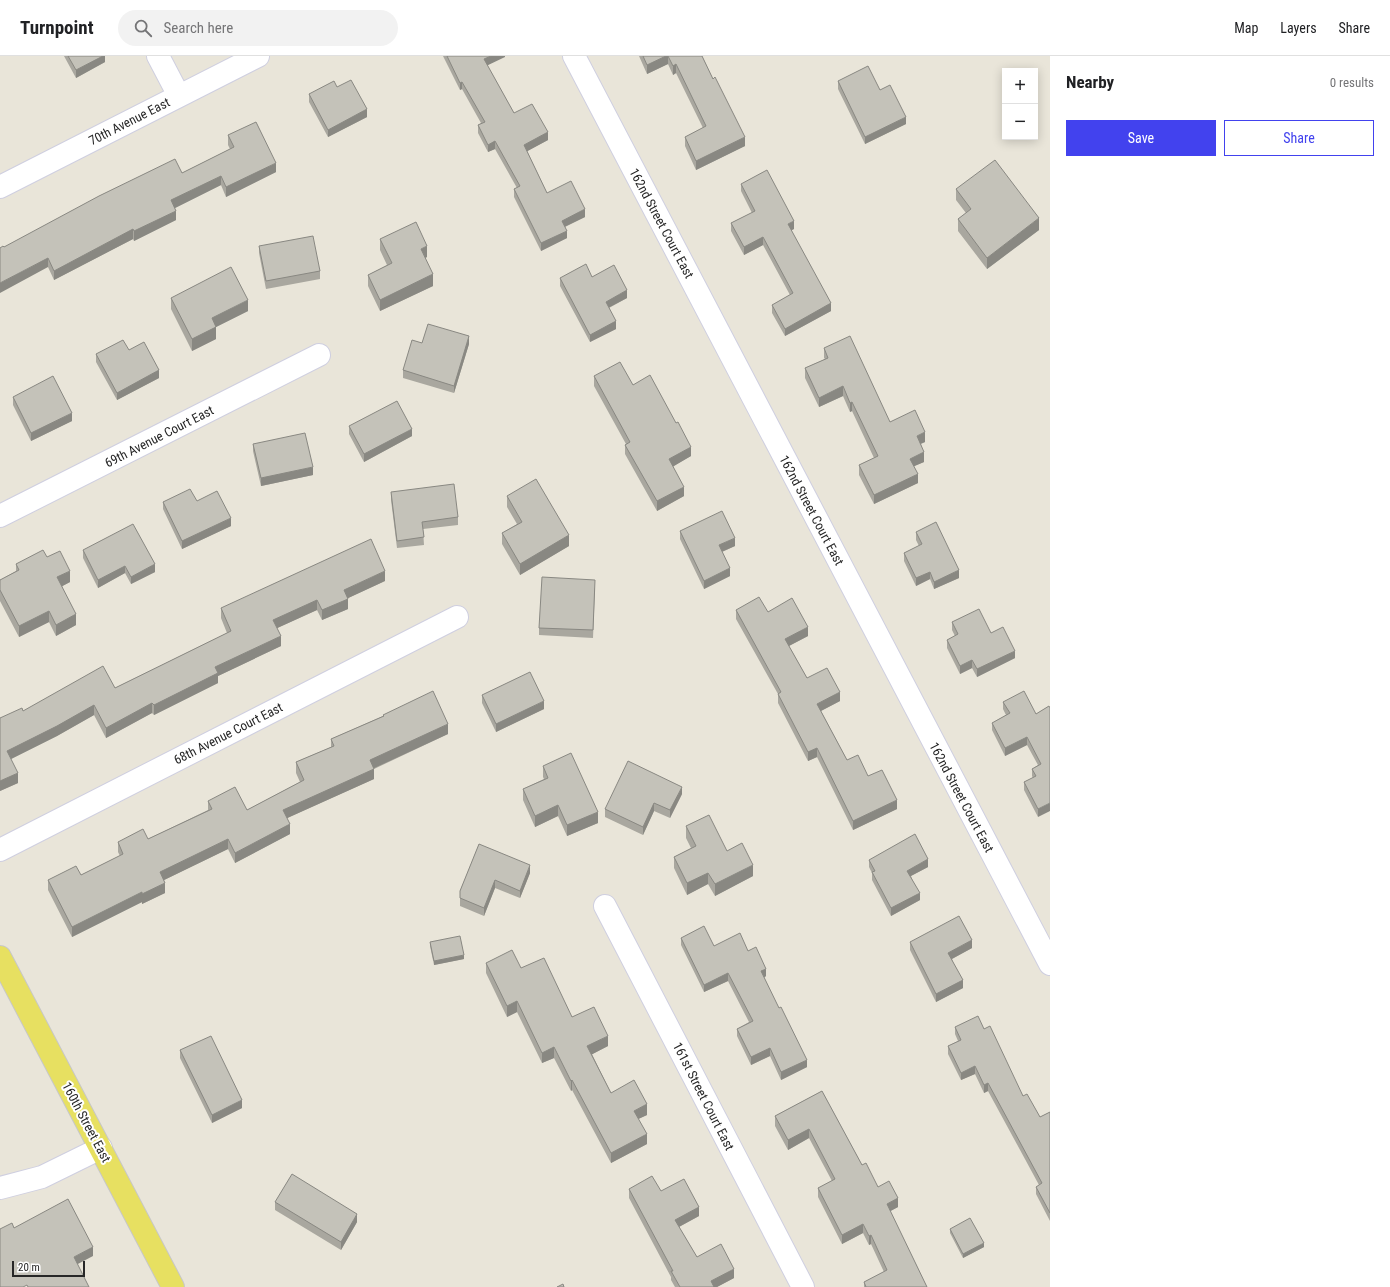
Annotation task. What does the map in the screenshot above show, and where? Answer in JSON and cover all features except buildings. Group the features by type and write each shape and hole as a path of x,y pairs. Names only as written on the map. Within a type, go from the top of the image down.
{"main road":[{"name":"160th Street East","path":"0,957 173,1287"}],"street":[{"path":"158,56 179,96"},
{"name":"70th Avenue East","path":"0,187 258,56"},
{"name":"162nd Street Court East","path":"574,56 1050,964"},
{"name":"69th Avenue Court East","path":"0,516 319,356"},
{"name":"68th Avenue Court East","path":"0,850 457,616"},
{"name":"161st Street Court East","path":"605,906 803,1287"},
{"path":"0,1188 42,1177 101,1148"}]}
